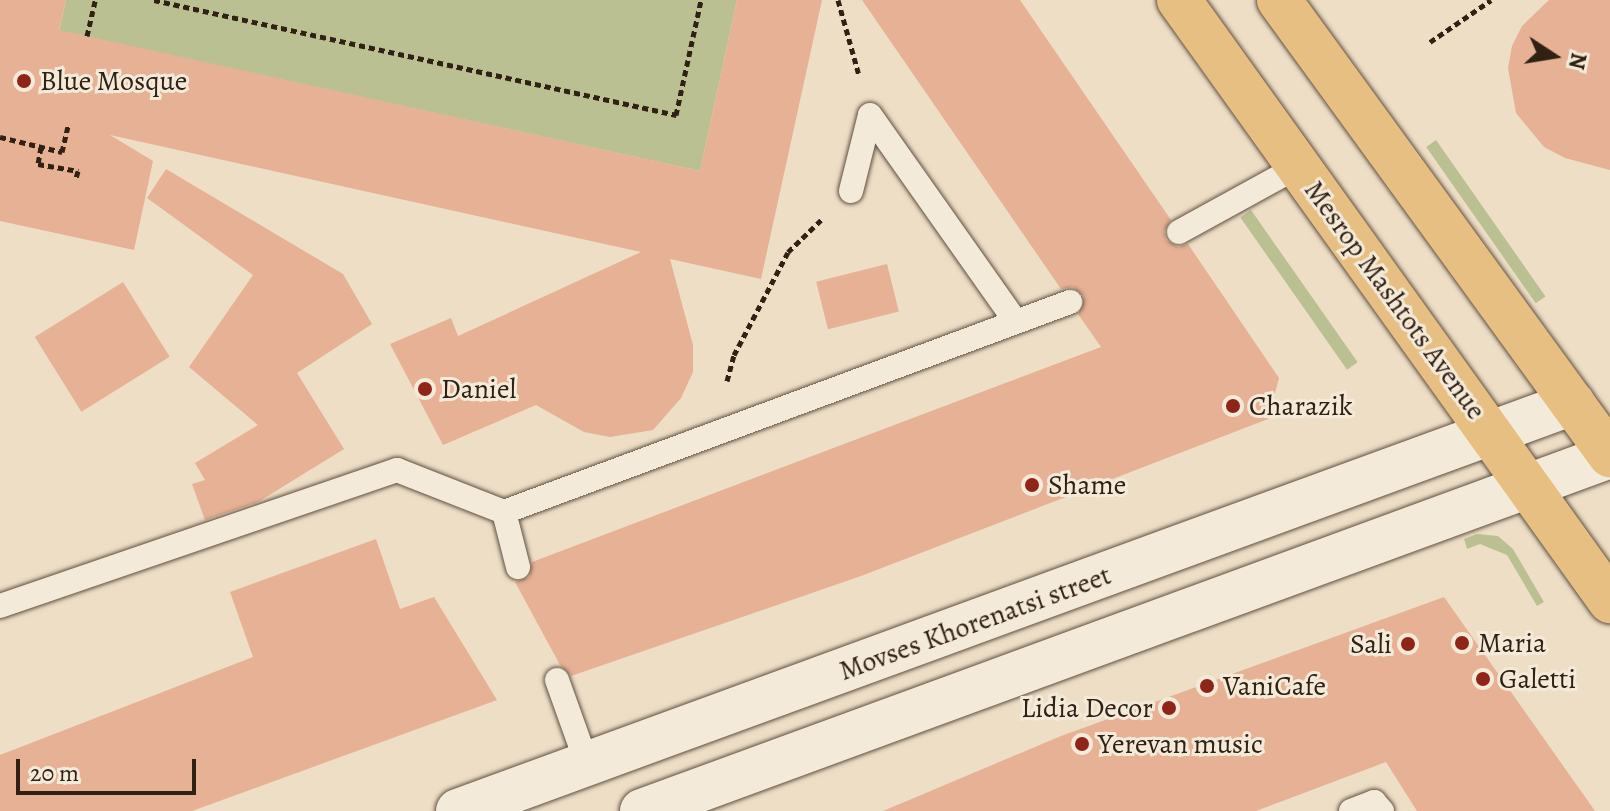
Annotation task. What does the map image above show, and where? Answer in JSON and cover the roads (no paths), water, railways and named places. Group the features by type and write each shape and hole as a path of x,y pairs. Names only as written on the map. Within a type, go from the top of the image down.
{"highway":[{"name":"Mesrop Mashtots Avenue","path":"1179,0 1610,601"},
{"path":"1279,0 1610,455"}],"main road":[{"name":"Movses Khorenatsi street","path":"458,811 1493,435 1573,403"},
{"path":"642,811 1530,487 1610,455"},
{"path":"600,760 633,811"}],"lane":[{"path":"851,191 870,115 1016,322"},
{"path":"1179,232 1299,166"},
{"path":"0,606 397,470 504,512 1070,302"},
{"path":"504,512 518,567"},
{"path":"557,680 600,760"},
{"path":"1351,811 1374,802 1382,811"}],"place":[{"name":"Blue Mosque","path":"24,81"},
{"name":"Daniel","path":"425,389"},
{"name":"Charazik","path":"1233,406"},
{"name":"Shame","path":"1032,485"},
{"name":"Maria","path":"1462,643"},
{"name":"Sali","path":"1408,644"},
{"name":"Galetti","path":"1483,679"},
{"name":"VaniCafe","path":"1207,686"},
{"name":"Lidia Decor","path":"1169,708"},
{"name":"Yerevan music","path":"1082,744"}]}
